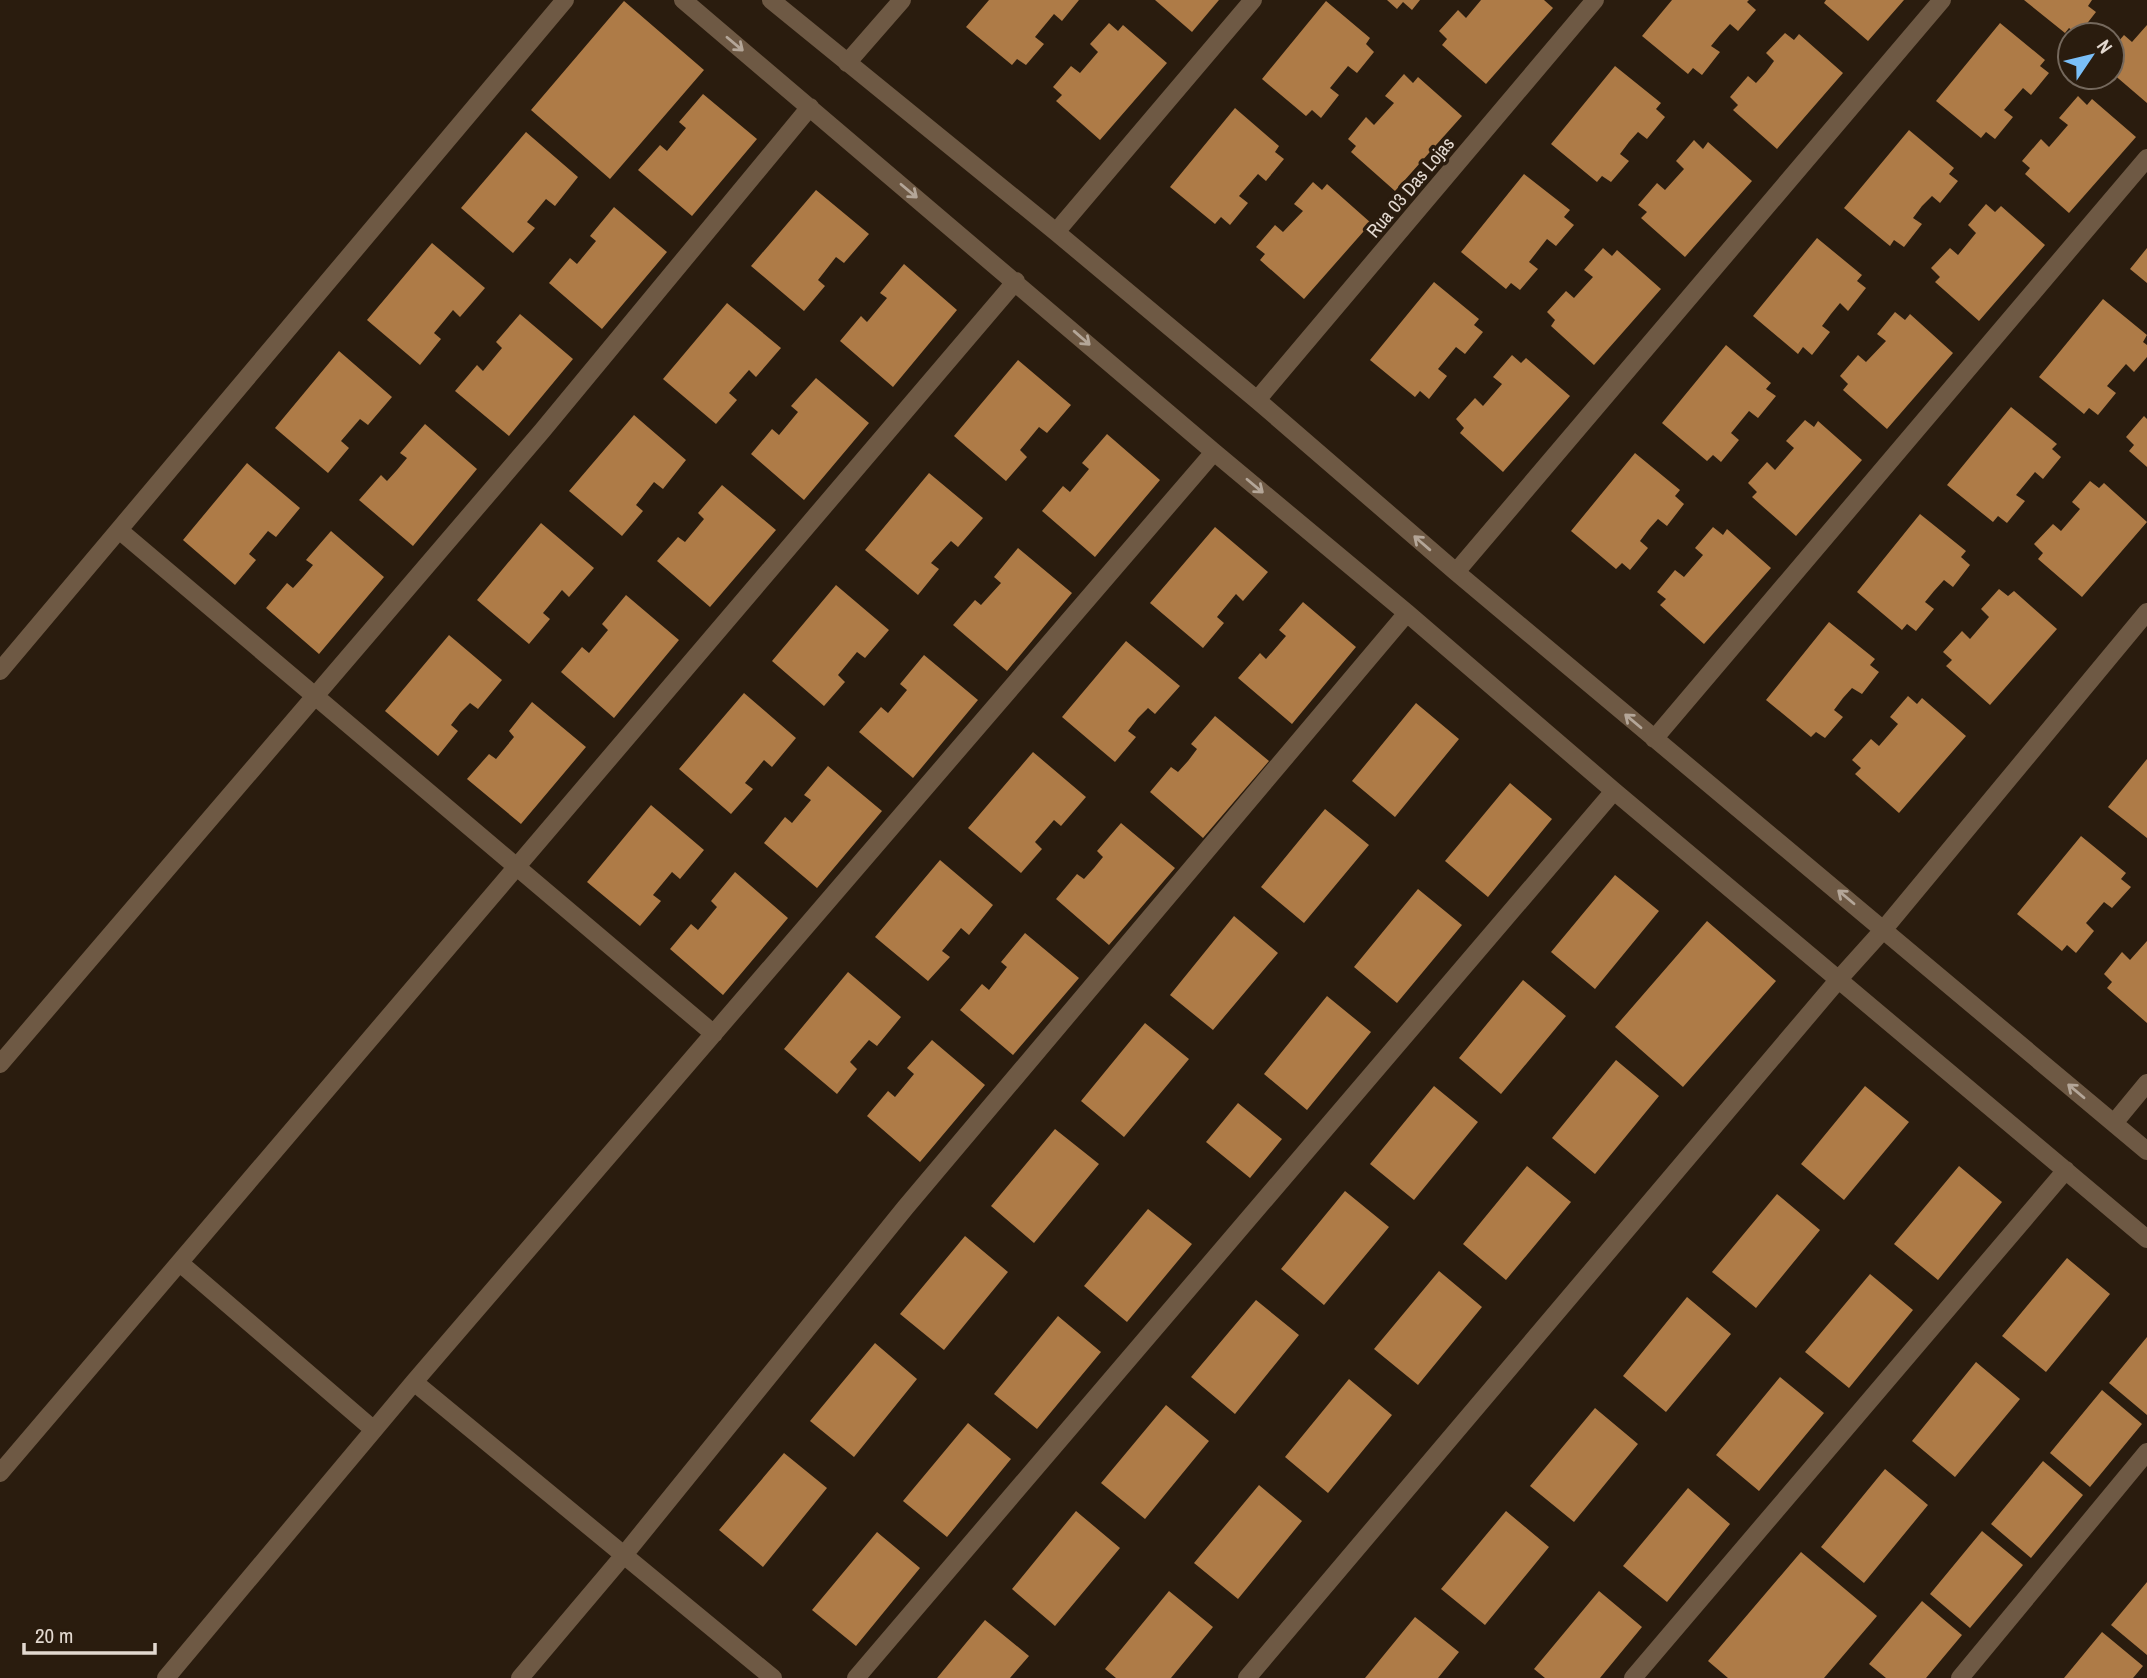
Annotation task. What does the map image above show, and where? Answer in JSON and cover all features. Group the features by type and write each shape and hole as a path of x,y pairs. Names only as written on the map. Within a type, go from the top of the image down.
{"street":[{"path":"0,671 565,0"},
{"path":"683,0 1214,452 1407,612 1614,791 2147,1239"},
{"path":"771,0 1257,400 1456,572 2147,1151"},
{"path":"847,64 902,0"},
{"path":"1056,232 1253,0"},
{"name":"Rua 03 Das Lojas","path":"1257,400 1595,0"},
{"path":"1456,572 1942,0"},
{"path":"0,1064 542,431 810,107"},
{"path":"1654,739 2147,158"},
{"path":"0,1473 1016,281"},
{"path":"166,1678 414,1382 1214,452"},
{"path":"119,530 714,1034"},
{"path":"520,1678 624,1555 905,1208 1407,612"},
{"path":"1247,1678 1884,929 2147,612"},
{"path":"856,1678 1614,791"},
{"path":"2114,1123 2147,1083"},
{"path":"1633,1678 2066,1170"},
{"path":"180,1263 374,1430"},
{"path":"414,1382 773,1678"},
{"path":"1960,1678 2147,1452"}],"building":[{"path":"989,0 1079,0 1062,21 1054,14 1035,37 1044,44 1026,65 1017,59 1012,65 966,27"},
{"path":"1155,0 1219,0 1192,32"},
{"path":"1387,0 1420,0 1412,10 1403,2 1397,9"},
{"path":"1481,0 1544,0 1553,8 1486,84 1442,45 1447,39 1439,31 1458,10 1466,18"},
{"path":"1672,0 1749,0 1747,2 1756,10 1738,31 1730,24 1720,35 1711,46 1720,52 1702,75 1693,68 1688,74 1642,36"},
{"path":"1826,0 1904,0 1868,41 1824,3"},
{"path":"2024,0 2092,0 2088,6 2096,12 2089,21 2056,21 2056,26"},
{"path":"624,1 704,70 610,179 531,110"},
{"path":"1326,1 1370,38 1366,44 1374,52 1357,73 1348,66 1330,88 1339,95 1321,118 1312,110 1306,116 1262,79"},
{"path":"1109,23 1118,31 1123,25 1167,63 1100,140 1056,101 1062,95 1053,87 1071,66 1080,73 1098,52 1090,44"},
{"path":"2000,23 2045,60 2040,66 2049,73 2031,95 2023,88 2004,110 2013,117 1995,139 1986,132 1981,138 1936,101"},
{"path":"2147,25 2147,103 2126,85 2126,37 2132,42"},
{"path":"1785,33 1794,40 1799,34 1843,73 1777,149 1733,110 1738,105 1730,97 1748,76 1756,83 1766,72 1774,61 1766,53"},
{"path":"1615,66 1661,103 1656,109 1665,117 1647,139 1638,132 1629,142 1620,154 1629,161 1611,182 1602,176 1597,182 1551,144"},
{"path":"1404,74 1413,83 1418,77 1462,116 1395,191 1351,152 1356,146 1348,139 1366,117 1374,125 1394,103 1385,96"},
{"path":"703,94 757,139 692,216 638,170 660,145 667,151 686,128 679,122"},
{"path":"2078,96 2087,105 2092,99 2136,137 2069,213 2025,174 2030,168 2022,161 2041,139 2049,147 2068,125 2059,118"},
{"path":"1235,108 1279,146 1275,152 1284,159 1266,181 1258,174 1239,196 1248,203 1230,225 1221,217 1215,224 1170,187"},
{"path":"1909,130 1954,168 1949,174 1958,181 1940,203 1932,196 1922,206 1913,218 1922,224 1904,247 1894,240 1890,246 1844,208"},
{"path":"526,132 578,177 555,206 546,199 527,222 535,228 513,253 461,208"},
{"path":"1694,140 1703,149 1708,142 1752,181 1685,257 1641,218 1647,212 1638,205 1657,183 1665,190 1684,169 1676,161"},
{"path":"1524,174 1570,210 1564,217 1574,225 1556,246 1547,239 1529,262 1538,269 1520,290 1511,283 1506,289 1461,252"},
{"path":"1313,182 1322,190 1327,184 1371,223 1304,299 1260,260 1265,254 1256,247 1275,225 1283,232 1303,211 1294,204"},
{"path":"816,190 869,234 844,263 836,257 818,280 825,286 804,311 751,266"},
{"path":"1986,204 1995,212 2001,206 2045,245 1979,321 1935,282 1940,277 1931,268 1950,248 1958,255 1976,233 1968,225"},
{"path":"614,207 667,252 602,329 549,283 570,258 577,264 596,241 590,236"},
{"path":"1817,238 1862,275 1857,281 1866,288 1848,311 1840,303 1831,314 1822,326 1830,332 1812,355 1803,347 1798,354 1753,316"},
{"path":"432,243 485,288 460,317 453,310 434,333 441,339 420,365 367,320"},
{"path":"1603,248 1612,256 1617,250 1661,289 1594,365 1551,326 1555,320 1547,312 1566,291 1574,298 1593,277 1584,270"},
{"path":"2147,248 2147,283 2130,269"},
{"path":"904,264 957,310 893,387 840,341 861,316 867,322 887,298 880,293"},
{"path":"1434,282 1479,319 1474,325 1483,332 1465,354 1456,347 1438,369 1447,376 1429,399 1420,391 1415,397 1370,360"},
{"path":"2103,299 2147,335 2143,342 2147,345 2147,357 2134,372 2126,364 2107,386 2116,393 2098,415 2089,408 2084,414 2039,377"},
{"path":"727,303 781,348 756,377 749,370 729,393 737,400 716,424 663,379"},
{"path":"1895,312 1905,320 1910,314 1953,353 1887,429 1843,390 1848,384 1840,376 1858,355 1866,362 1886,341 1877,334"},
{"path":"520,314 573,359 509,436 455,391 477,365 483,371 502,348 496,342"},
{"path":"1726,345 1771,383 1766,389 1776,396 1758,418 1749,411 1731,433 1739,440 1721,462 1713,455 1707,461 1662,423"},
{"path":"339,351 392,397 368,425 360,419 341,441 349,448 328,473 275,428"},
{"path":"1512,355 1521,363 1526,358 1570,396 1503,472 1460,433 1464,428 1456,419 1475,398 1483,406 1502,384 1493,377"},
{"path":"1018,360 1071,405 1047,433 1039,427 1020,450 1027,457 1006,481 954,436"},
{"path":"816,378 869,423 804,500 751,454 772,429 779,435 798,412 791,406"},
{"path":"2011,407 2057,444 2052,449 2061,457 2043,479 2035,472 2016,495 2025,501 2007,523 1998,516 1993,522 1947,485"},
{"path":"634,415 686,460 663,489 654,482 636,505 643,511 622,536 569,491"},
{"path":"2144,416 2147,419 2147,467 2129,451 2134,445 2126,437"},
{"path":"1805,420 1814,427 1818,421 1862,460 1796,536 1752,497 1757,492 1748,483 1767,462 1775,470 1794,448 1786,441"},
{"path":"425,424 477,469 413,546 359,500 381,475 387,481 397,470 407,458 400,453"},
{"path":"1107,434 1160,480 1095,557 1042,511 1063,486 1070,492 1089,469 1082,463"},
{"path":"1635,453 1680,490 1675,496 1684,504 1667,526 1658,519 1649,529 1640,541 1648,548 1630,570 1622,563 1616,569 1571,531"},
{"path":"247,463 300,508 276,537 268,531 249,554 256,560 235,585 183,540"},
{"path":"929,473 983,518 958,547 951,541 931,563 939,569 918,595 865,550"},
{"path":"2090,481 2099,488 2104,483 2147,522 2082,597 2038,559 2043,553 2034,544 2053,524 2061,531 2080,509 2072,502"},
{"path":"722,485 776,530 710,607 657,561 678,537 685,542 704,519 698,513"},
{"path":"1920,514 1966,551 1961,557 1970,565 1953,587 1944,580 1925,602 1934,609 1916,631 1907,624 1902,630 1857,592"},
{"path":"541,523 594,568 569,597 562,590 543,613 550,619 529,644 477,600"},
{"path":"1215,527 1268,572 1243,601 1236,594 1217,617 1224,623 1203,648 1150,603"},
{"path":"1713,527 1723,535 1727,529 1771,568 1704,644 1660,605 1666,599 1657,592 1675,570 1684,577 1703,555 1695,548"},
{"path":"331,531 384,577 319,654 266,608 287,583 293,588 303,577 313,565 306,560"},
{"path":"1018,548 1072,593 1007,671 953,625 975,600 981,605 1001,583 994,577"},
{"path":"836,585 889,630 865,658 857,652 838,675 845,682 824,706 772,661"},
{"path":"1999,589 2008,596 2014,591 2057,629 1990,705 1946,666 1952,660 1943,652 1962,631 1970,639 1989,617 1981,609"},
{"path":"626,595 679,640 614,718 561,672 582,647 589,653 608,630 602,624"},
{"path":"1303,602 1356,647 1292,724 1238,678 1260,653 1266,659 1286,636 1279,630"},
{"path":"1829,622 1875,659 1870,665 1879,672 1862,694 1852,688 1843,698 1834,710 1843,717 1825,738 1816,732 1811,737 1766,700"},
{"path":"449,635 502,680 478,709 470,703 461,712 451,725 458,731 438,756 385,711"},
{"path":"1126,641 1180,686 1155,714 1148,708 1138,718 1128,731 1136,737 1115,762 1062,717"},
{"path":"924,655 978,700 913,778 859,732 881,707 888,713 907,690 900,684"},
{"path":"744,693 796,738 772,767 764,760 745,783 753,789 731,814 679,769"},
{"path":"1908,696 1917,704 1922,698 1966,736 1899,813 1855,774 1861,768 1852,760 1871,739 1879,746 1898,724 1890,717"},
{"path":"532,702 586,747 521,824 467,779 489,754 496,759 514,737 509,731"},
{"path":"1416,703 1459,739 1395,817 1352,781"},
{"path":"1215,716 1269,761 1203,838 1150,792 1171,767 1178,772 1188,761 1197,749 1191,744"},
{"path":"1033,752 1086,797 1061,826 1054,820 1035,842 1042,849 1021,873 968,828"},
{"path":"2147,759 2147,838 2108,807"},
{"path":"828,766 882,811 817,888 764,843 785,817 792,823 811,800 804,795"},
{"path":"1510,783 1552,819 1488,897 1445,861"},
{"path":"651,805 704,850 680,879 672,872 653,895 661,901 640,926 587,882"},
{"path":"1325,809 1369,845 1304,923 1261,887"},
{"path":"1121,823 1175,868 1109,945 1056,899 1077,874 1084,879 1094,868 1103,857 1097,851"},
{"path":"2081,836 2126,873 2121,879 2131,887 2112,908 2104,902 2086,923 2094,931 2076,953 2067,945 2062,951 2017,914"},
{"path":"940,860 993,905 969,935 961,928 942,951 950,957 928,981 875,937"},
{"path":"735,872 788,918 723,995 670,949 691,924 698,930 717,907 711,901"},
{"path":"1615,875 1659,911 1595,989 1551,952"},
{"path":"1418,889 1462,925 1397,1003 1354,967"},
{"path":"1234,916 1278,953 1213,1030 1170,995"},
{"path":"1707,921 1776,981 1683,1087 1615,1027"},
{"path":"1025,933 1079,978 1013,1055 960,1010 982,984 989,990 1007,967 1001,962"},
{"path":"2147,941 2147,1023 2107,988 2112,982 2104,974 2122,952 2130,960"},
{"path":"848,972 901,1017 877,1046 869,1040 850,1062 857,1069 837,1094 784,1049"},
{"path":"1523,980 1566,1016 1501,1094 1459,1058"},
{"path":"1327,996 1371,1032 1307,1110 1264,1074"},
{"path":"1145,1023 1189,1059 1124,1137 1081,1101"},
{"path":"932,1040 985,1085 920,1162 867,1116 888,1091 895,1097 914,1074 907,1068"},
{"path":"1616,1060 1659,1096 1595,1174 1552,1138"},
{"path":"1434,1086 1478,1122 1414,1200 1370,1164"},
{"path":"1865,1086 1909,1122 1844,1200 1801,1164"},
{"path":"1238,1103 1282,1139 1250,1178 1206,1142"},
{"path":"1055,1129 1099,1164 1034,1243 991,1206"},
{"path":"1527,1166 1571,1202 1506,1280 1463,1244"},
{"path":"1959,1166 2002,1202 1938,1280 1894,1244"},
{"path":"1345,1191 1389,1227 1324,1305 1281,1269"},
{"path":"1777,1194 1820,1230 1756,1308 1712,1272"},
{"path":"1148,1209 1192,1244 1127,1322 1084,1286"},
{"path":"965,1236 1008,1272 944,1350 900,1314"},
{"path":"2067,1258 2110,1294 2046,1372 2002,1336"},
{"path":"1439,1271 1482,1307 1418,1385 1374,1349"},
{"path":"1870,1274 1913,1310 1849,1388 1805,1352"},
{"path":"1687,1297 1731,1334 1666,1412 1623,1376"},
{"path":"1256,1300 1299,1335 1235,1414 1191,1377"},
{"path":"1058,1316 1101,1352 1037,1429 994,1394"},
{"path":"2147,1337 2147,1415 2109,1383"},
{"path":"875,1343 917,1379 854,1457 810,1421"},
{"path":"1976,1362 2020,1399 1955,1477 1912,1441"},
{"path":"1780,1377 1824,1413 1759,1491 1716,1455"},
{"path":"1349,1379 1392,1415 1328,1493 1285,1457"},
{"path":"2102,1390 2142,1424 2090,1487 2050,1453"},
{"path":"1166,1405 1209,1441 1145,1519 1101,1483"},
{"path":"1595,1408 1638,1444 1574,1522 1530,1486"},
{"path":"968,1423 1011,1459 947,1537 903,1501"},
{"path":"784,1453 827,1488 763,1567 719,1530"},
{"path":"2043,1461 2083,1495 2031,1558 1991,1524"},
{"path":"1885,1469 1928,1505 1864,1583 1821,1547"},
{"path":"1259,1485 1302,1521 1238,1599 1194,1563"},
{"path":"1688,1488 1730,1524 1667,1602 1623,1566"},
{"path":"1076,1511 1120,1548 1055,1626 1012,1589"},
{"path":"1506,1511 1549,1547 1485,1625 1441,1589"},
{"path":"1982,1531 2023,1565 1970,1628 1930,1594"},
{"path":"877,1532 920,1568 856,1646 812,1610"},
{"path":"1801,1552 1877,1616 1824,1678 1728,1678 1708,1661"},
{"path":"2147,1582 2147,1655 2111,1625"},
{"path":"1169,1591 1213,1627 1171,1678 1116,1678 1105,1669"},
{"path":"1599,1591 1642,1627 1600,1678 1545,1678 1534,1669"},
{"path":"1922,1601 1962,1635 1926,1678 1886,1678 1869,1664"},
{"path":"1415,1617 1459,1652 1438,1678 1365,1678"},
{"path":"985,1620 1029,1656 1010,1678 937,1678"},
{"path":"2102,1632 2143,1666 2133,1678 2064,1678"}]}
